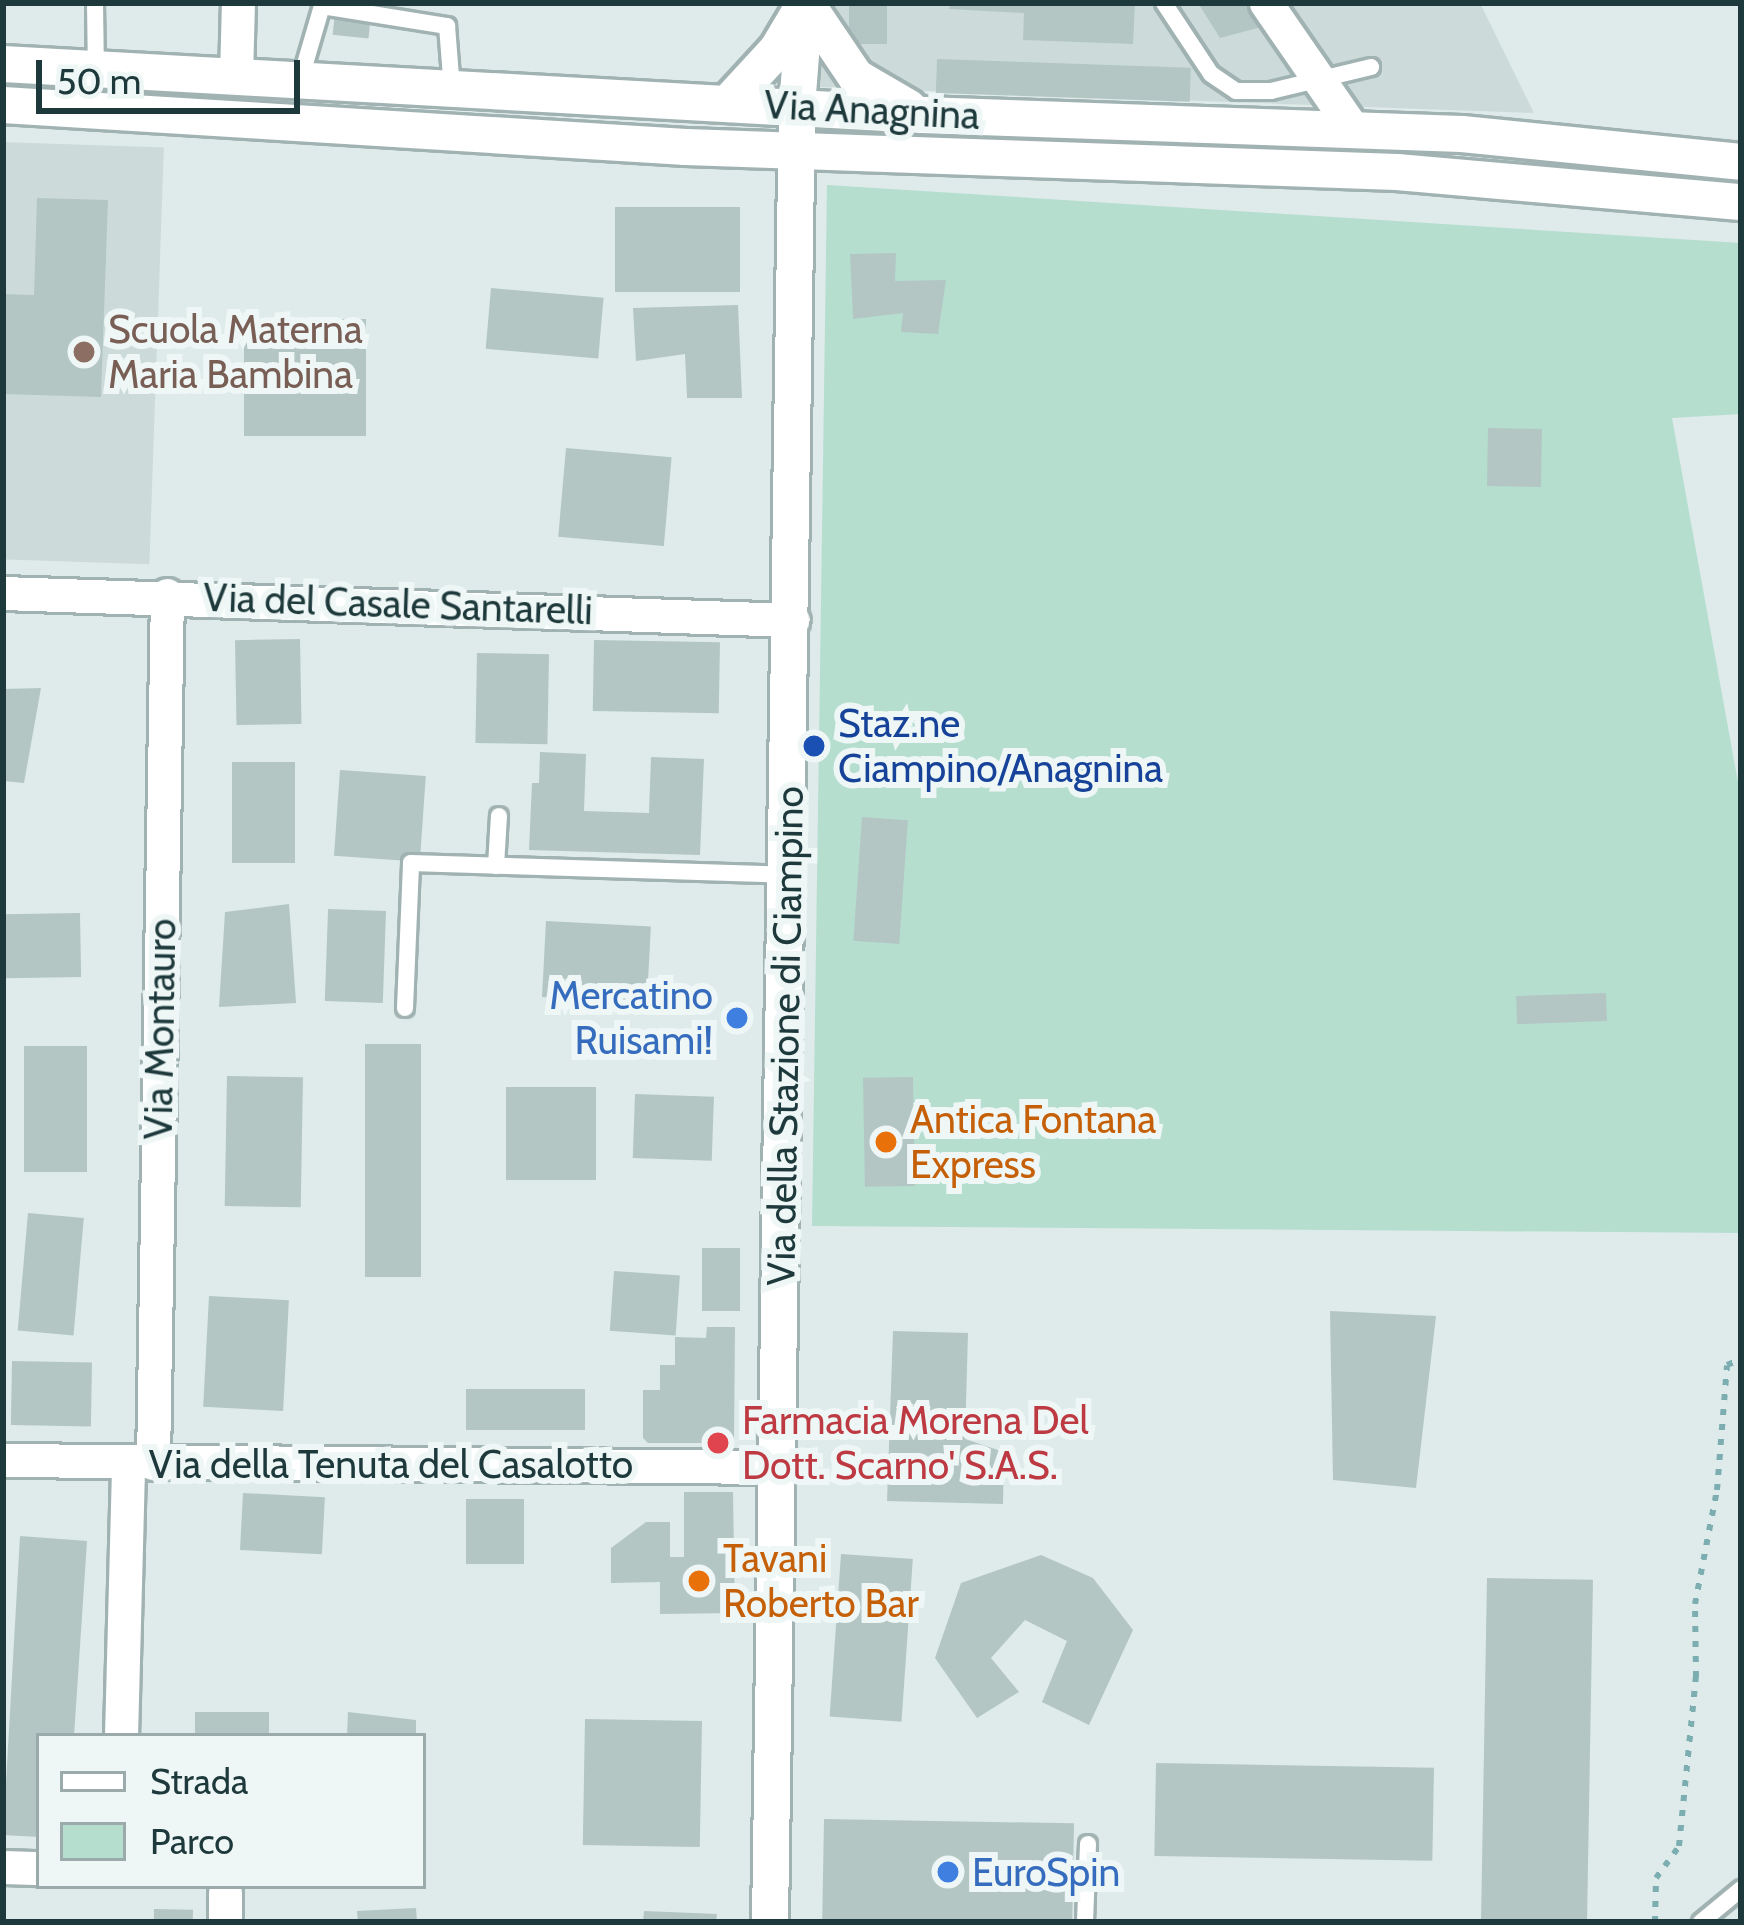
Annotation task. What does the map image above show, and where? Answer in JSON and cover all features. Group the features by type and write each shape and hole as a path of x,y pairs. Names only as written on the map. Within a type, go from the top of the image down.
{"main road":[{"path":"729,102 777,50 806,3 856,77 923,115"},
{"name":"Via della Stazione di Ciampino","path":"770,1922 793,620 795,151 806,3"},
{"name":"Via Anagnina","path":"3,64 923,115 1353,129 1586,143 1741,161"},
{"name":"Via Anagnina","path":"3,105 795,151 1397,172 1741,202"}],"street":[{"path":"236,76 238,3"},
{"path":"1266,3 1353,129"},
{"name":"Via del Casale Santarelli","path":"3,593 167,595 793,620"},
{"name":"Via Montauro","path":"121,1733 141,1463 167,595"},
{"name":"Via della Tenuta del Casalotto","path":"3,1460 778,1467"},
{"path":"3,1867 36,1868"}],"lane":[{"path":"95,3 96,70"},
{"path":"1164,3 1224,85 1251,93 1371,68"},
{"path":"300,81 322,6 447,26 452,89"},
{"path":"496,866 499,816"},
{"path":"406,1008 411,863 789,875"},
{"path":"1085,1922 1088,1844"},
{"path":"1701,1922 1741,1889"}],"path":[{"path":"1655,1922 1656,1879 1679,1846 1696,1677 1695,1604 1718,1490 1727,1365 1741,1359"}],"shaded area":[{"path":"825,3 1480,3 1534,113 820,87"},
{"name":"Scuola Materna Maria Bambina","path":"3,142 164,148 149,564 3,559"}],"green space":[{"path":"827,185 1741,243 1741,414 1672,418 1741,799 1741,1233 812,1226"}],"building":[{"path":"336,3 372,7 368,39 333,35"},
{"path":"849,3 887,3 887,44 849,44"},
{"path":"950,3 1135,3 1133,44 1023,40 1024,13 949,9"},
{"path":"1198,3 1250,3 1265,26 1220,38"},
{"path":"937,59 1191,68 1190,102 936,93"},
{"name":"Scuola Materna Maria Bambina","path":"37,198 108,200 101,397 3,394 3,294 34,295"},
{"path":"615,207 740,207 740,292 615,292"},
{"path":"896,253 895,281 946,280 938,334 901,332 903,313 853,319 850,254"},
{"path":"491,288 604,298 598,359 486,349"},
{"path":"738,305 742,398 687,398 685,354 636,361 633,308"},
{"path":"244,319 366,319 366,436 244,436"},
{"path":"1488,428 1542,429 1541,487 1487,486"},
{"path":"566,448 672,457 664,546 558,537"},
{"path":"300,639 301,724 236,725 235,640"},
{"path":"594,640 720,642 719,713 593,711"},
{"path":"477,653 549,654 547,744 475,743"},
{"path":"41,688 24,783 3,781 3,689"},
{"path":"540,752 586,754 584,811 649,813 651,757 704,759 700,855 529,850 532,783 539,783"},
{"path":"232,762 295,762 295,863 232,863"},
{"path":"340,770 426,776 420,862 334,856"},
{"path":"862,817 908,820 899,944 853,941"},
{"path":"289,904 296,1003 219,1007 225,912"},
{"path":"328,909 386,911 383,1003 325,1001"},
{"path":"80,913 81,977 4,978 3,914"},
{"path":"546,921 651,926 647,1002 542,997"},
{"path":"1606,993 1607,1021 1517,1024 1516,996"},
{"path":"365,1044 421,1044 421,1277 365,1277"},
{"path":"24,1046 87,1046 87,1172 24,1172"},
{"path":"227,1076 303,1077 301,1207 225,1206"},
{"path":"913,1077 915,1186 865,1187 863,1078"},
{"path":"506,1087 596,1087 596,1180 506,1180"},
{"path":"635,1094 714,1097 712,1161 633,1158"},
{"path":"28,1213 84,1218 74,1335 18,1331"},
{"path":"702,1248 740,1248 740,1311 702,1311"},
{"path":"614,1271 680,1276 676,1335 610,1331"},
{"path":"209,1296 289,1300 283,1411 203,1407"},
{"path":"1330,1311 1436,1316 1416,1488 1333,1480"},
{"path":"707,1327 735,1327 734,1443 648,1443 643,1438 643,1390 660,1390 660,1365 675,1365 675,1337 706,1338"},
{"path":"893,1331 968,1333 965,1439 1004,1452 1003,1504 887,1501"},
{"path":"12,1361 92,1362 91,1426 11,1425"},
{"path":"466,1389 585,1389 585,1430 466,1430"},
{"path":"684,1492 733,1492 735,1613 660,1614 660,1582 611,1583 611,1548 646,1522 670,1522 670,1557 684,1557"},
{"path":"243,1493 325,1497 322,1554 240,1550"},
{"path":"466,1499 524,1499 524,1564 466,1564"},
{"path":"20,1536 87,1541 74,1733 36,1733 36,1837 3,1835"},
{"path":"841,1554 913,1559 901,1722 830,1717"},
{"path":"1041,1555 1093,1578 1133,1630 1089,1725 1042,1702 1067,1641 1025,1620 991,1658 1019,1692 977,1718 935,1658 961,1583"},
{"path":"1487,1578 1593,1580 1587,1922 1481,1922"},
{"path":"195,1712 269,1712 269,1733 195,1733"},
{"path":"348,1712 416,1720 416,1733 347,1733"},
{"path":"585,1719 702,1721 700,1847 583,1845"},
{"path":"1156,1763 1434,1768 1432,1861 1154,1856"},
{"name":"EuroSpin","path":"824,1819 1074,1823 1072,1922 822,1922"},
{"path":"416,1908 417,1922 358,1922 357,1911"},
{"path":"154,1909 193,1910 193,1922 154,1922"},
{"path":"644,1911 717,1914 716,1922 643,1922"}],"place":[{"name":"Scuola Materna Maria Bambina","path":"84,352"},
{"name":"Staz.ne Ciampino/Anagnina","path":"814,746"},
{"name":"Mercatino Ruisami!","path":"737,1018"},
{"name":"Antica Fontana Express","path":"886,1142"},
{"name":"Farmacia Morena Del Dott. Scarno' S.A.S.","path":"718,1443"},
{"name":"Tavani Roberto Bar","path":"699,1581"},
{"name":"EuroSpin","path":"948,1872"}]}
